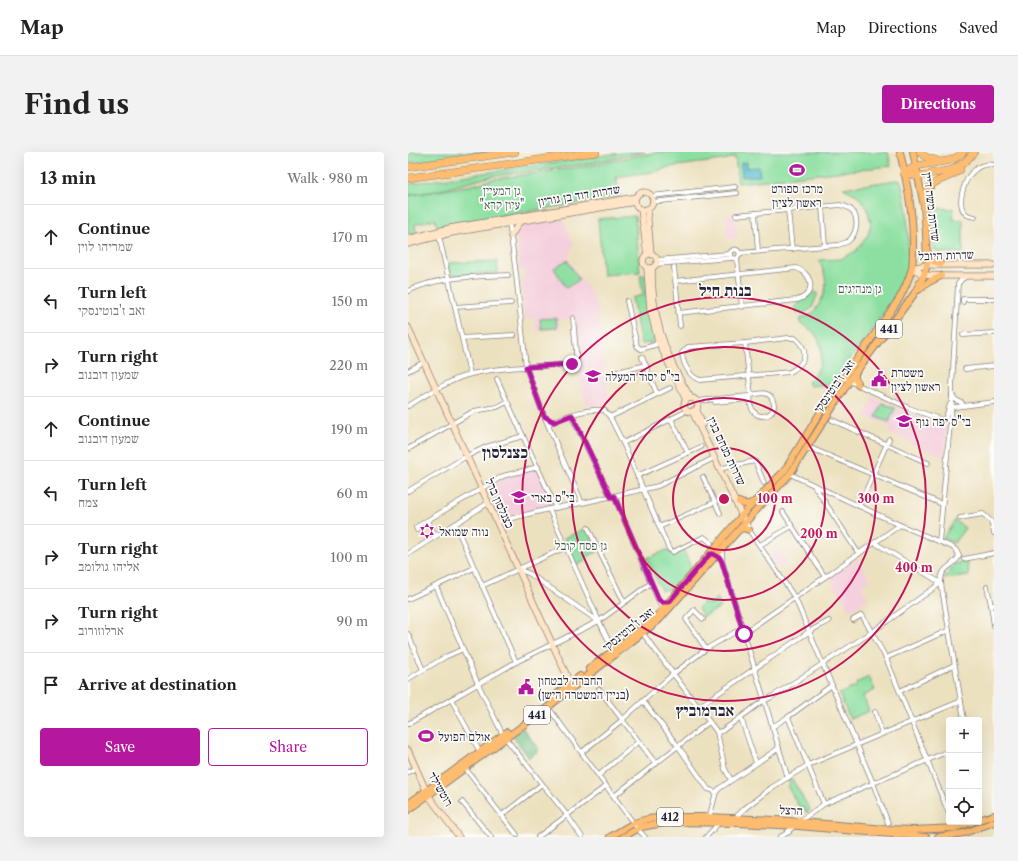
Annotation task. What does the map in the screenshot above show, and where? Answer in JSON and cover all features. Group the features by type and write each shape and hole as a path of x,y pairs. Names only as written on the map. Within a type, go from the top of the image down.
{"highway":[{"path":"408,167 515,152"},
{"path":"408,178 596,152"},
{"path":"920,152 926,158 942,162"},
{"path":"904,173 916,166 942,162 957,157 963,152"},
{"path":"904,173 918,176 952,170 960,166 972,155"},
{"path":"924,206 924,196 932,183 963,168 972,155"}],"main road":[{"name":"שדרות משה דיין","path":"900,152 910,199 913,226 912,268"},
{"name":"שדרות משה דיין","path":"913,152 924,206 927,265"},
{"path":"926,249 933,261 941,264"},
{"name":"זאב ז'בוטינסקי","path":"408,804 465,768 641,631 657,616 713,555 722,549 738,531 744,517 790,474 849,381 914,294 924,275 927,265"},
{"name":"זאב ז'בוטינסקי","path":"408,810 427,793 480,752 548,707 613,650 659,620 758,498 785,470 823,408 899,299 912,268"},
{"path":"914,294 927,283 941,276"},
{"path":"855,373 855,378 859,386"},
{"path":"739,502 744,505 749,504 758,498"},
{"path":"738,531 743,528 750,530"},
{"name":"הרצל","path":"982,818 994,815"},
{"name":"הרצל","path":"610,837 648,819 667,818 708,817 737,820 928,830 954,825"},
{"name":"הרצל","path":"623,837 635,826 669,822 719,823 737,820"},
{"path":"938,837 964,833 994,822"},
{"name":"הרצל","path":"801,823 922,837"}],"street":[{"path":"975,217 968,216 963,211 962,194 965,183 968,176 976,168 985,165 994,165"},
{"path":"652,199 735,187"},
{"path":"652,199 650,207 644,209 636,205 635,200 638,194 644,192 652,199 736,193"},
{"name":"שדרות דוד בן גוריון","path":"408,239 450,228 635,200"},
{"name":"שדרות דוד בן גוריון","path":"408,244 508,220 520,221 635,200"},
{"path":"736,215 840,205 846,207 853,213 856,224 852,237 846,242 838,245 740,253 735,250 733,256 738,275 742,307"},
{"path":"822,206 825,246"},
{"path":"644,209 649,254"},
{"path":"788,210 792,249"},
{"path":"755,213 758,251"},
{"path":"508,220 516,274 526,367 544,416 582,503"},
{"path":"511,236 520,221"},
{"path":"439,236 470,374"},
{"path":"649,254 644,258 643,262 653,265 740,256 740,253"},
{"path":"649,254 655,256 650,309 658,344 688,399"},
{"name":"שדרות היובל","path":"912,268 941,264 994,265"},
{"path":"653,265 654,307 662,338 688,399"},
{"path":"674,268 680,326"},
{"path":"675,281 796,268 806,273 810,279 811,288 809,293 803,299 678,313"},
{"name":"שדרות היובל","path":"912,268 924,275 994,276"},
{"path":"408,291 431,282 448,279 508,275"},
{"path":"951,405 958,284 962,279 970,276"},
{"path":"963,302 964,299 994,299"},
{"path":"628,301 637,346 642,349 658,344"},
{"path":"455,307 511,303"},
{"path":"408,406 436,389 470,374 493,370 574,363 573,318"},
{"name":"כצנלסון ברל","path":"409,330 572,685"},
{"path":"963,335 994,334"},
{"path":"462,338 514,335"},
{"path":"795,338 804,348 805,355 801,365 790,372 749,376 700,380 696,379 690,373 685,364 682,353 688,347 795,338"},
{"path":"688,399 685,404 686,408 750,397 759,393 767,394 774,402 773,410 764,416 757,415 752,410 750,397 745,343"},
{"path":"642,357 655,389 655,395"},
{"path":"408,371 424,362"},
{"path":"609,374 646,365"},
{"path":"965,369 994,366"},
{"path":"844,377 859,386 909,408 937,418 948,419"},
{"path":"497,379 556,508"},
{"path":"610,417 670,388"},
{"path":"939,542 948,419 952,388"},
{"path":"952,395 956,400 967,404"},
{"path":"688,399 695,398 696,407"},
{"path":"408,449 474,411 497,407 507,402"},
{"path":"951,405 994,402"},
{"path":"951,405 962,403"},
{"name":"שדרות מנחם בגין","path":"696,407 714,458 744,517"},
{"name":"שדרות מנחם בגין","path":"696,407 739,502 744,517"},
{"path":"548,424 572,415 596,409 604,410 610,417 623,443 670,549 673,552 704,537 711,543"},
{"path":"623,443 683,413"},
{"path":"572,415 613,497 662,609"},
{"path":"544,416 554,422"},
{"path":"671,419 688,453"},
{"path":"832,420 928,463"},
{"path":"408,491 467,456 486,447 523,436"},
{"path":"859,506 889,439"},
{"path":"811,440 813,449"},
{"path":"637,476 701,447"},
{"path":"804,451 813,449 942,504"},
{"path":"497,522 549,509 613,497 658,486 714,458"},
{"path":"723,468 755,461 764,483"},
{"path":"418,530 416,527 503,476 538,467"},
{"path":"790,474 956,550 959,556 957,560 948,566 944,571 941,577 941,583 963,717"},
{"path":"703,477 720,514"},
{"path":"815,486 859,554"},
{"path":"824,501 826,497 832,494"},
{"path":"659,526 714,502"},
{"path":"408,554 488,503"},
{"path":"549,509 613,650"},
{"path":"784,512 825,577"},
{"path":"960,518 983,514 991,519 994,533"},
{"path":"744,517 750,530 795,598 873,783 888,827"},
{"path":"427,521 436,536"},
{"path":"455,524 516,662"},
{"path":"582,752 622,720 673,674 706,650 735,632 751,628 875,544 900,525"},
{"path":"760,545 792,526"},
{"path":"588,528 624,602"},
{"path":"875,544 941,583"},
{"path":"482,586 566,546"},
{"path":"722,549 722,562 788,778"},
{"path":"964,559 994,553"},
{"path":"713,555 722,562"},
{"path":"408,599 474,568"},
{"path":"518,569 530,574 599,621"},
{"path":"522,577 523,574 530,574"},
{"path":"408,724 516,662 599,621 651,583"},
{"path":"717,732 722,731 764,700 770,698 824,664 941,583"},
{"path":"436,586 478,684 504,737 567,815 582,837"},
{"path":"987,587 992,605 994,626"},
{"path":"659,600 662,602 669,602"},
{"path":"703,619 694,610 686,619 706,650"},
{"path":"853,620 862,615 886,658 946,806"},
{"path":"698,707 810,631 829,621"},
{"path":"886,658 949,630"},
{"path":"641,631 717,732 725,769 731,780"},
{"path":"408,634 423,670"},
{"path":"408,679 445,657 463,649"},
{"path":"900,691 954,665"},
{"path":"772,727 832,685"},
{"path":"599,689 656,764"},
{"path":"451,699 480,752"},
{"path":"643,701 678,746 708,790 716,792"},
{"path":"737,820 742,810 808,765 960,701"},
{"path":"548,707 635,826 646,837"},
{"path":"875,712 882,733"},
{"path":"788,717 824,804"},
{"path":"741,718 756,763"},
{"path":"614,796 709,722"},
{"path":"599,775 638,742"},
{"path":"708,817 716,792 720,788 779,748"},
{"name":"רוטשילד","path":"408,750 427,793 459,837"},
{"path":"780,837 801,823 824,804 946,752"},
{"path":"408,772 416,768"},
{"path":"465,768 517,835"},
{"path":"502,815 542,784"},
{"path":"538,837 606,786"},
{"path":"462,802 491,837"},
{"path":"801,823 808,820 809,815"},
{"path":"706,837 719,823"}],"shaded area":[{"path":"725,215 735,215 737,238 728,239"},
{"path":"563,219 573,243 571,252 567,257 591,293 596,305 604,353 602,353 609,405 587,405 582,391 579,367 577,317 559,320 560,329 536,331 535,319 525,319 521,281 526,273 519,267 516,234 525,225"},
{"name":"בי\"ס יפה נוף","path":"873,397 947,429 944,457 889,433 891,427 865,416"},
{"name":"בי\"ס בארי","path":"537,469 552,504 501,518 487,489 503,478"},
{"path":"778,549 788,563 779,569 770,555"},
{"path":"858,559 871,580 861,586 868,599 850,610 829,577"}],"green space":[{"path":"408,152 491,152 408,163"},
{"path":"627,152 645,152 586,164 493,176 436,191 408,195 408,184"},
{"name":"גן המעיין \"עיון קרא\"","path":"657,152 888,152 891,166 738,183 735,157 616,177 620,196 437,227 435,219 415,224 416,233 408,235 408,196 473,185 494,179 587,166"},
{"name":"גן מנהיגים","path":"897,180 901,181 907,212 909,266 896,296 832,384 810,386 808,382 817,372 821,360 821,346 814,332 800,323 800,319 813,313 822,298 826,287 824,272 819,261 841,259 856,251 868,235 871,223 867,208 857,195 843,188"},
{"path":"938,208 954,209 953,219 963,220 963,253 937,252 934,249 934,218 937,218"},
{"path":"635,216 640,272 603,275 598,219"},
{"path":"567,260 579,280 566,288 554,268"},
{"path":"497,261 498,273 451,275 448,263"},
{"path":"640,275 645,275 647,310 655,335 653,343 641,344 632,298 643,295"},
{"path":"813,292 818,293 812,308 802,314 797,312 794,308 795,306"},
{"path":"556,318 557,328 541,329 540,319"},
{"path":"882,403 895,408 889,422 876,417"},
{"path":"955,520 965,528 954,543 943,538"},
{"name":"גן פסח קובל","path":"587,528 597,552 587,557 588,560 576,565 564,538"},
{"path":"683,549 691,567 671,589 661,590 647,558 667,550 672,554"},
{"path":"967,562 969,576 944,579 955,564"},
{"path":"717,597 721,607 703,617 698,608 704,602 711,604"},
{"path":"869,677 875,690 863,696 869,711 850,719 839,694 857,686 856,683"},
{"path":"523,728 539,750 529,758 512,735"},
{"path":"792,779 810,810 807,813 802,807 800,808 787,786 790,784 788,781"}],"water":[{"path":"747,162 747,168 759,167 760,176 742,177 741,163"}],"place":[{"name":"מרכז ספורט ראשון לציון","path":"797,170"},
{"name":"בי\"ס יסוד המעלה","path":"593,376"},
{"name":"משטרת ראשון לציון","path":"879,379"},
{"name":"בי\"ס יפה נוף","path":"904,421"},
{"name":"בי\"ס בארי","path":"519,497"},
{"name":"נווה שמואל","path":"427,531"},
{"name":"החברה לבטחון (בניין המשטרה הישן)","path":"526,687"},
{"name":"אולם הפועל","path":"426,736"}],"district":[{"name":"בנות חיל","path":"725,290"},
{"name":"כצנלסון","path":"505,452"},
{"name":"אברמוביץ","path":"705,710"}],"route":[{"path":"572,364 526,367 544,416 554,422 572,415 611,497 614,496 659,600 666,603 669,602 710,554 716,555 722,562 744,634"}]}
